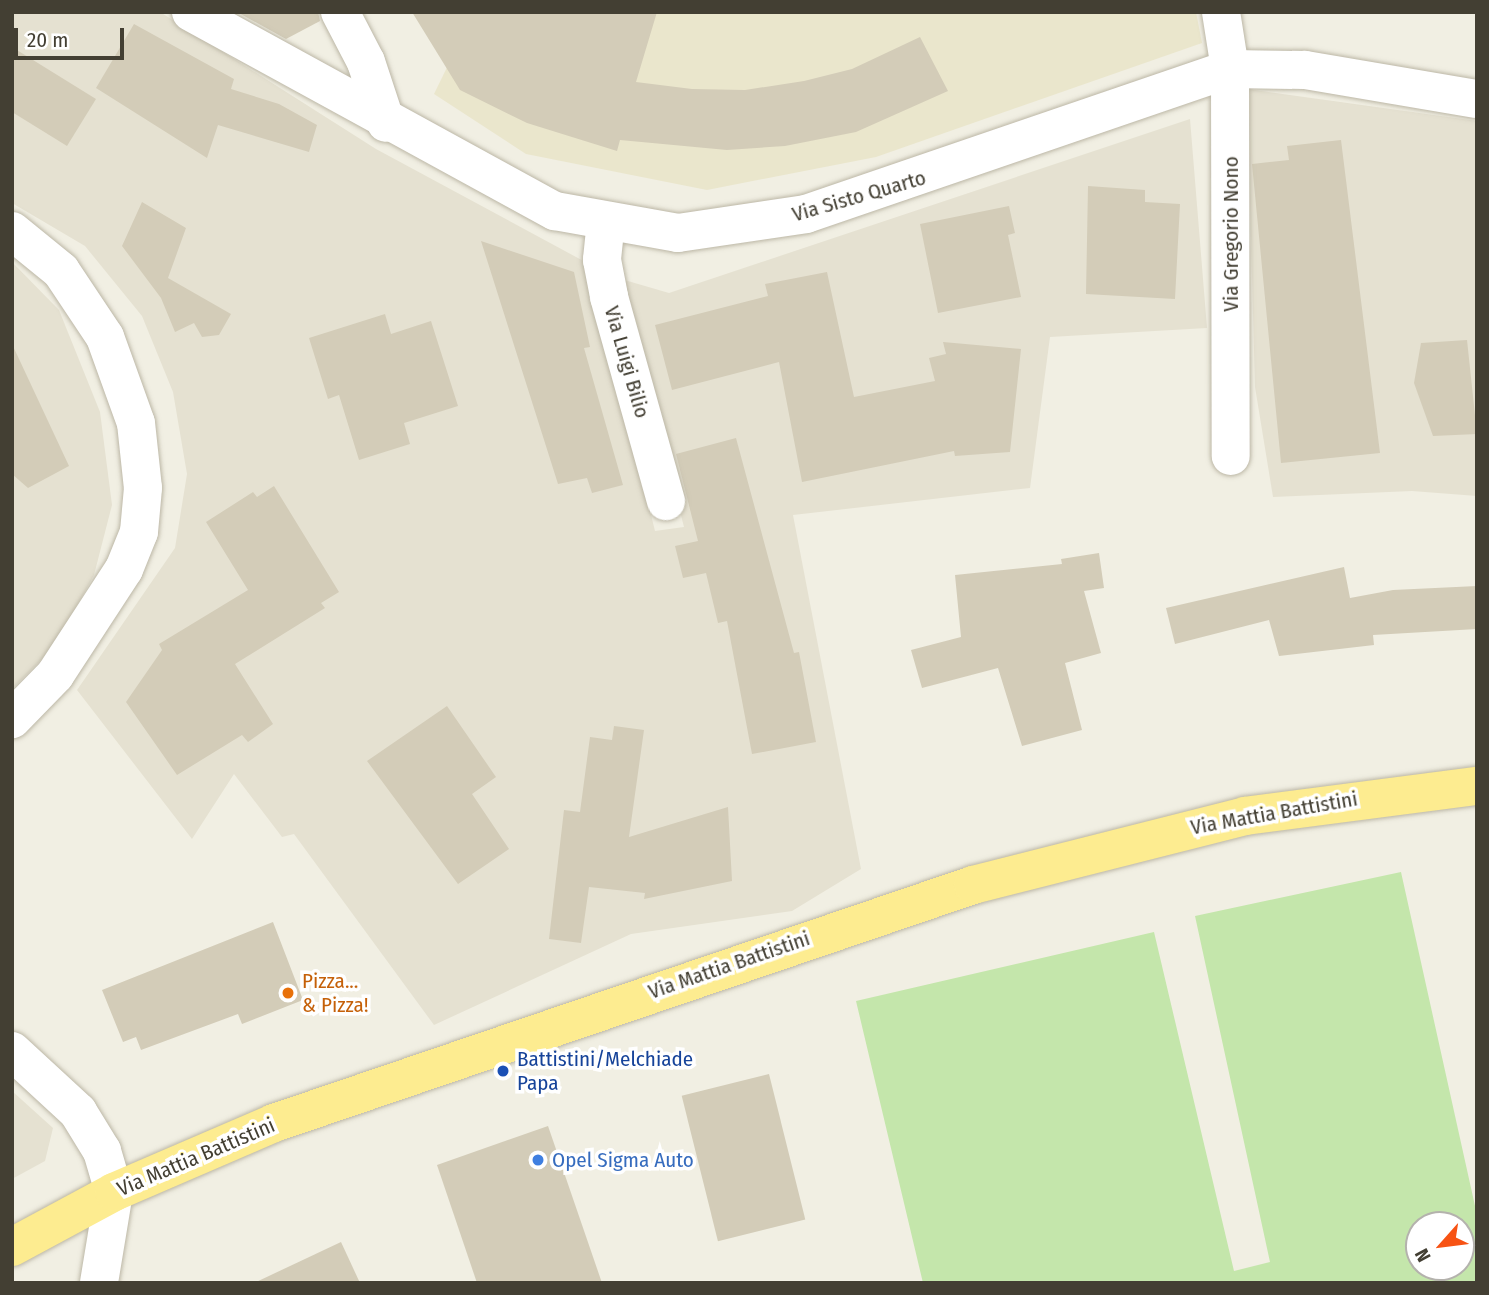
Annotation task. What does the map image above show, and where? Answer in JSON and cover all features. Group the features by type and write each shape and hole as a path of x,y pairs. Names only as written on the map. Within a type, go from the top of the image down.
{"main road":[{"name":"Via Mattia Battistini","path":"12,1247 114,1192 331,1103 973,885 1211,823 1309,805 1477,786"}],"street":[{"name":"Via Sisto Quarto","path":"191,12 386,123 555,211 678,233 806,214 1230,69 1304,70 1477,99"},
{"path":"340,12 366,62 386,123"},
{"name":"Via Gregorio Nono","path":"1222,12 1230,69 1231,456"},
{"name":"Via Luigi Bilio","path":"606,221 602,260 609,297 666,501"},
{"path":"12,231 61,271 105,337 136,423 143,488 139,532 124,569 55,675 12,719"},
{"path":"12,1051 86,1121 114,1192 99,1283"}],"shaded area":[{"path":"12,12 160,12 376,149 589,264 655,531 684,527 621,279 669,293 1190,119 1207,328 1050,337 1030,488 793,515 861,869 792,911 631,934 434,1025 294,834 282,837 234,774 192,839 77,690 175,548 187,474 173,392 142,316 85,246 12,203"},
{"path":"474,12 1196,12 1202,43 876,157 707,190 526,154 434,94"},
{"path":"1247,89 1477,121 1477,496 1412,491 1273,497 1255,387"},
{"path":"12,262 59,310 100,412 112,505 94,575 55,646 12,689"},
{"path":"12,1091 53,1128 45,1161 12,1179"}],"green space":[{"path":"1401,872 1477,1215 1477,1283 923,1283 856,1001 1154,932 1234,1271 1270,1262 1195,916"}],"building":[{"path":"237,12 318,12 320,21 286,39"},
{"path":"412,12 657,12 636,82 692,89 745,90 804,81 852,69 920,37 948,91 856,132 785,146 727,150 620,140 617,151 527,123 460,90"},
{"path":"134,24 234,79 231,89 279,104 317,125 309,152 218,125 207,158 96,88"},
{"path":"12,47 96,99 67,146 12,112"},
{"path":"1341,140 1380,453 1281,463 1252,164 1289,160 1287,146"},
{"path":"1088,186 1145,190 1145,202 1180,204 1175,299 1086,294"},
{"path":"142,202 186,228 168,278 231,314 219,335 202,337 194,323 175,332 161,298 122,246"},
{"path":"1009,206 1015,233 1008,235 1021,297 938,313 920,224"},
{"path":"481,241 574,272 590,347 584,348 623,485 592,493 587,478 558,484"},
{"path":"827,272 854,397 935,381 929,358 946,354 943,342 1021,349 1010,452 955,456 954,451 802,482 779,362 672,390 655,325 768,296 765,284"},
{"path":"385,314 391,334 431,321 458,406 404,423 410,444 359,460 339,395 328,399 309,338"},
{"path":"1467,340 1477,434 1433,436 1414,383 1421,343"},
{"path":"12,344 69,466 28,488 12,474"},
{"path":"736,438 794,653 799,652 816,742 752,754 727,621 718,623 706,573 683,578 675,546 698,541 676,454"},
{"path":"274,486 339,592 321,603 325,608 235,664 273,724 248,742 242,735 177,775 126,702 162,650 159,644 248,590 206,522 253,492 257,497"},
{"path":"1099,553 1104,588 1084,591 1101,653 1065,663 1082,730 1022,746 998,668 922,688 911,650 961,637 955,575 1062,564 1061,559"},
{"path":"1344,567 1350,598 1393,590 1477,586 1477,629 1373,635 1374,645 1279,656 1269,620 1175,644 1166,608"},
{"path":"447,706 496,777 472,794 509,849 458,884 367,761"},
{"path":"614,726 644,730 629,837 728,807 732,881 644,899 645,893 589,887 581,943 549,939 564,810 580,812 590,737 612,740"},
{"path":"273,922 303,1000 242,1024 238,1014 141,1050 136,1037 123,1042 102,990"},
{"path":"769,1074 805,1220 718,1241 682,1096"},
{"path":"548,1126 602,1283 477,1283 437,1165"},
{"path":"341,1242 360,1283 254,1283"}],"place":[{"name":"Pizza... & Pizza!","path":"288,993"},
{"name":"Battistini/Melchiade Papa","path":"503,1071"},
{"name":"Opel Sigma Auto","path":"538,1160"}]}
